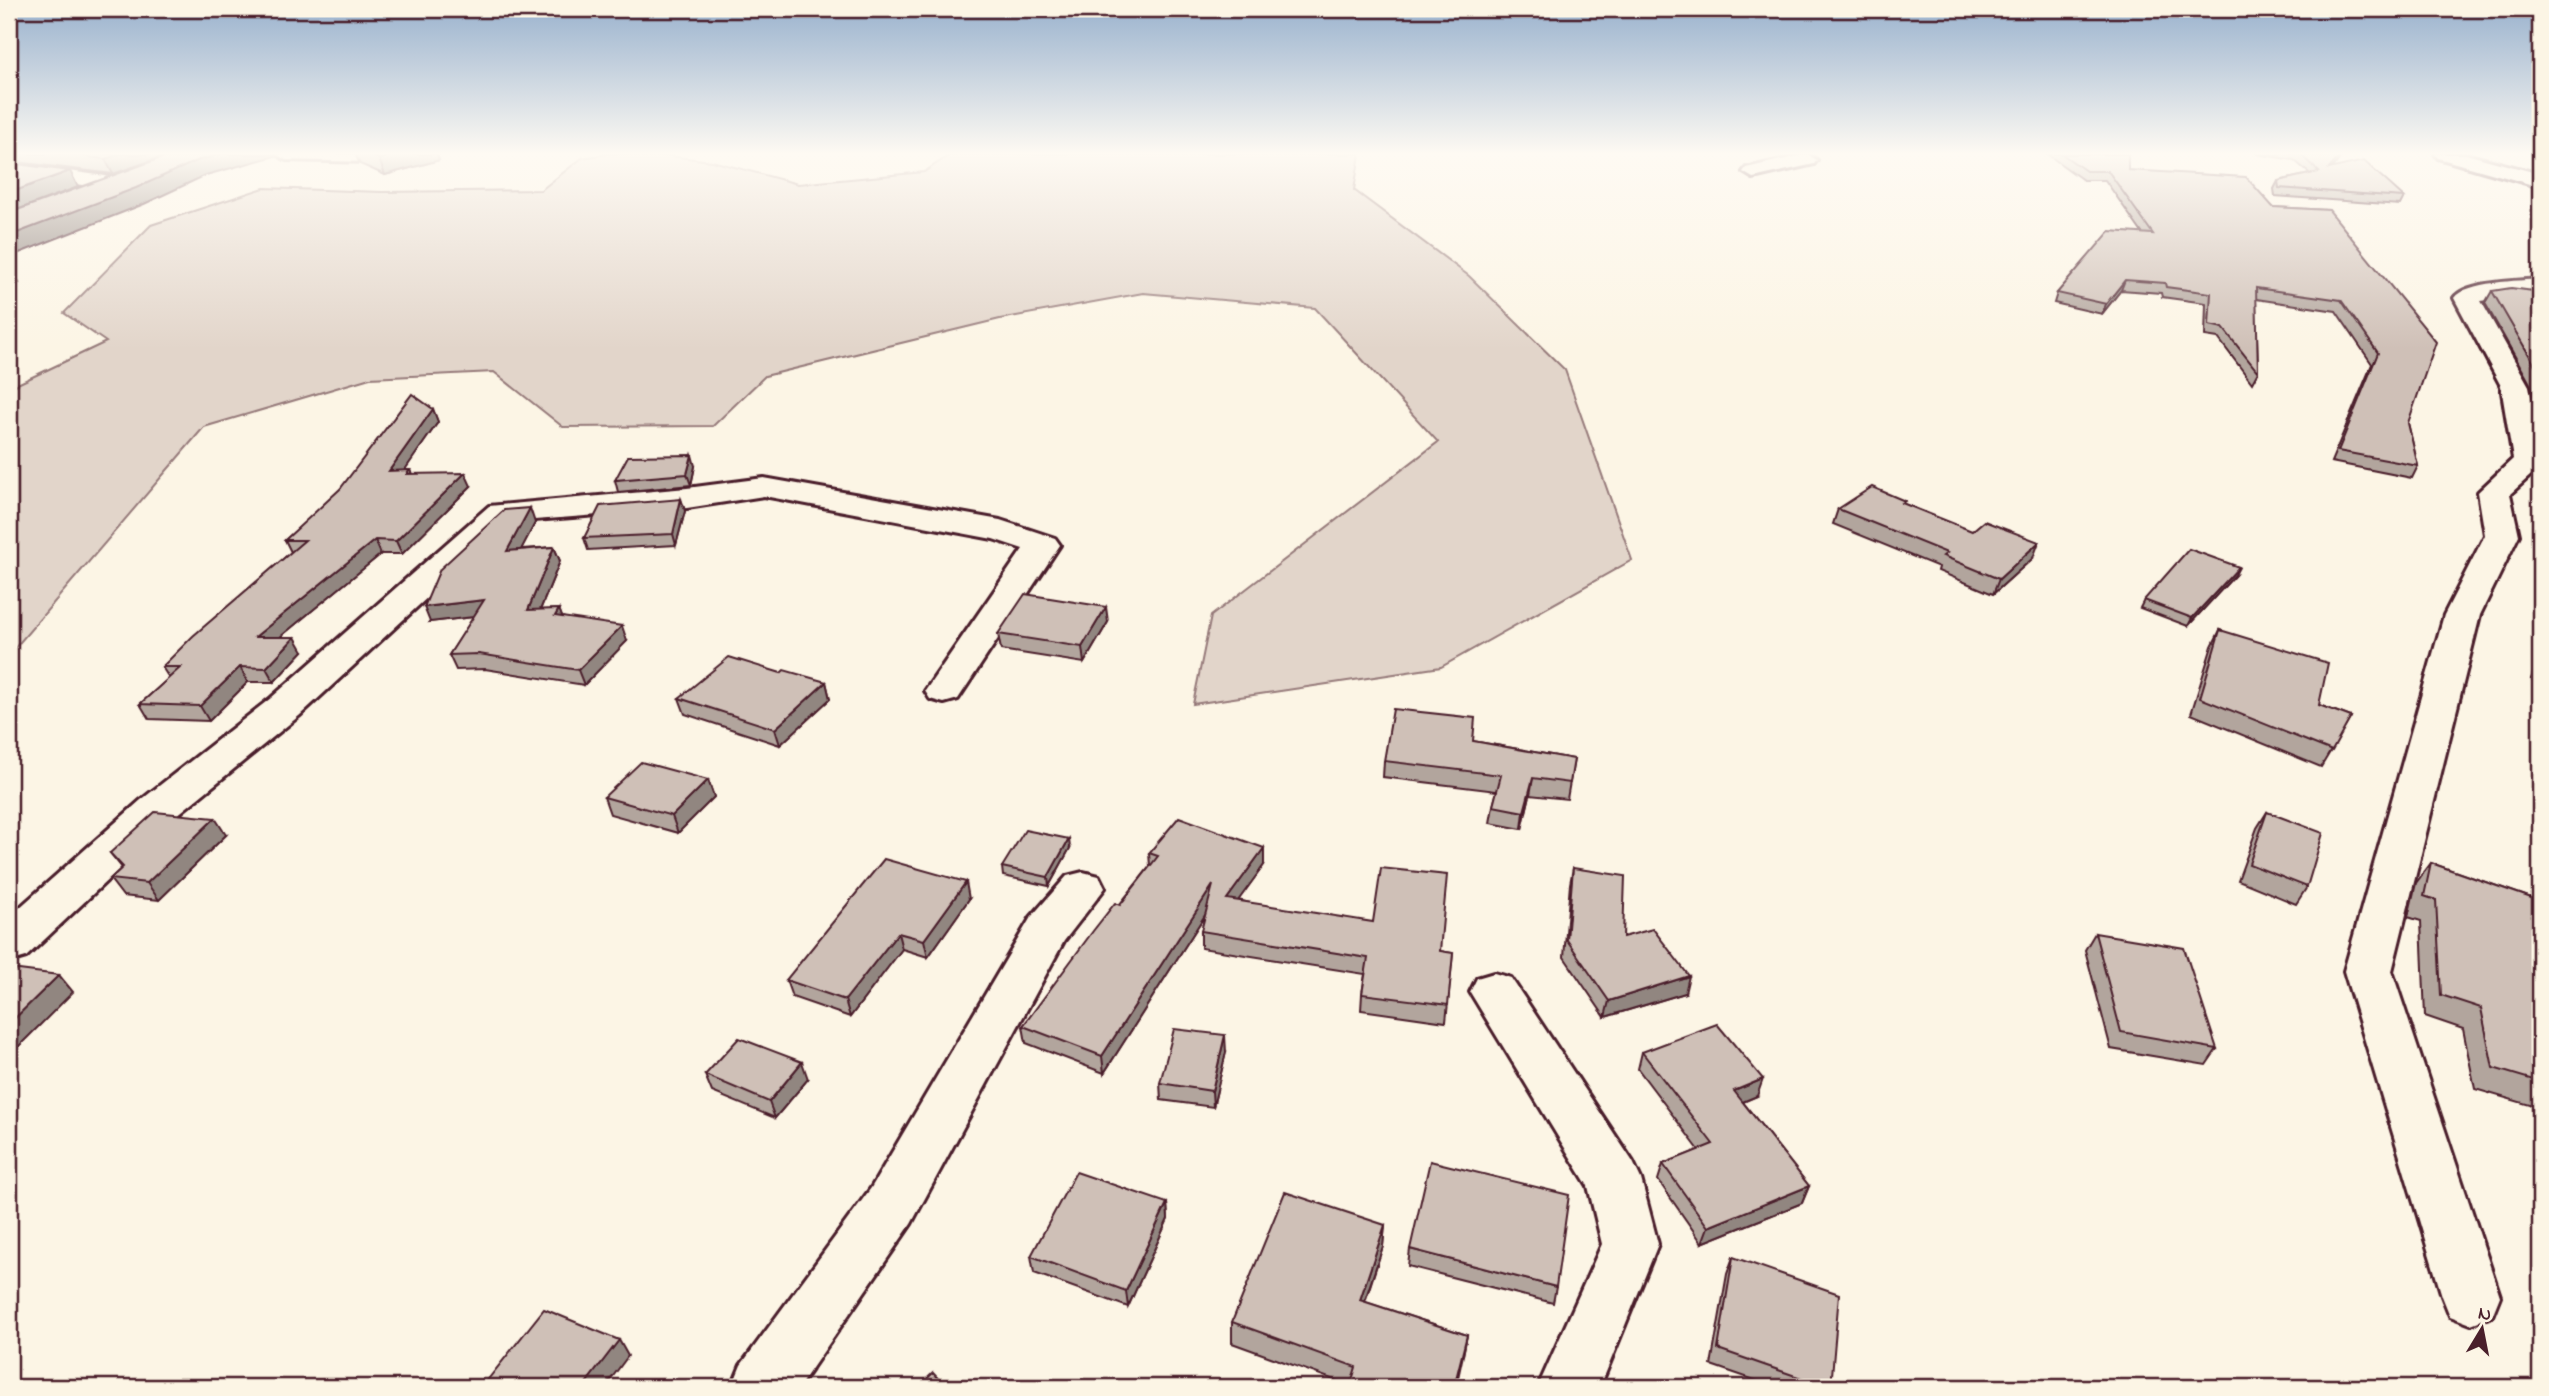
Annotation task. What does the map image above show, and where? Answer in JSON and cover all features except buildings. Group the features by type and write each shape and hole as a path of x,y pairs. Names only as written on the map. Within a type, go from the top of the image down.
{"street":[{"path":"2471,1296 2368,971 2462,615 2502,535 2494,492 2529,461 2515,386 2468,298 2480,293 2540,286"},
{"path":"9,944 156,810 285,707 500,513 687,498 764,487 1000,530 1043,545 944,691"},
{"path":"763,1387 891,1206 1048,929 1083,888"},
{"path":"1494,992 1614,1179 1630,1244 1569,1387"}],"shaded area":[{"path":"169,219 1393,219 1469,276 1565,370 1632,560 1441,667 1193,704 1211,616 1438,442 1315,308 1143,293 1000,319 765,376 713,426 563,427 494,372 370,378 204,427 9,655 9,388 106,342 64,313 151,225"}]}
